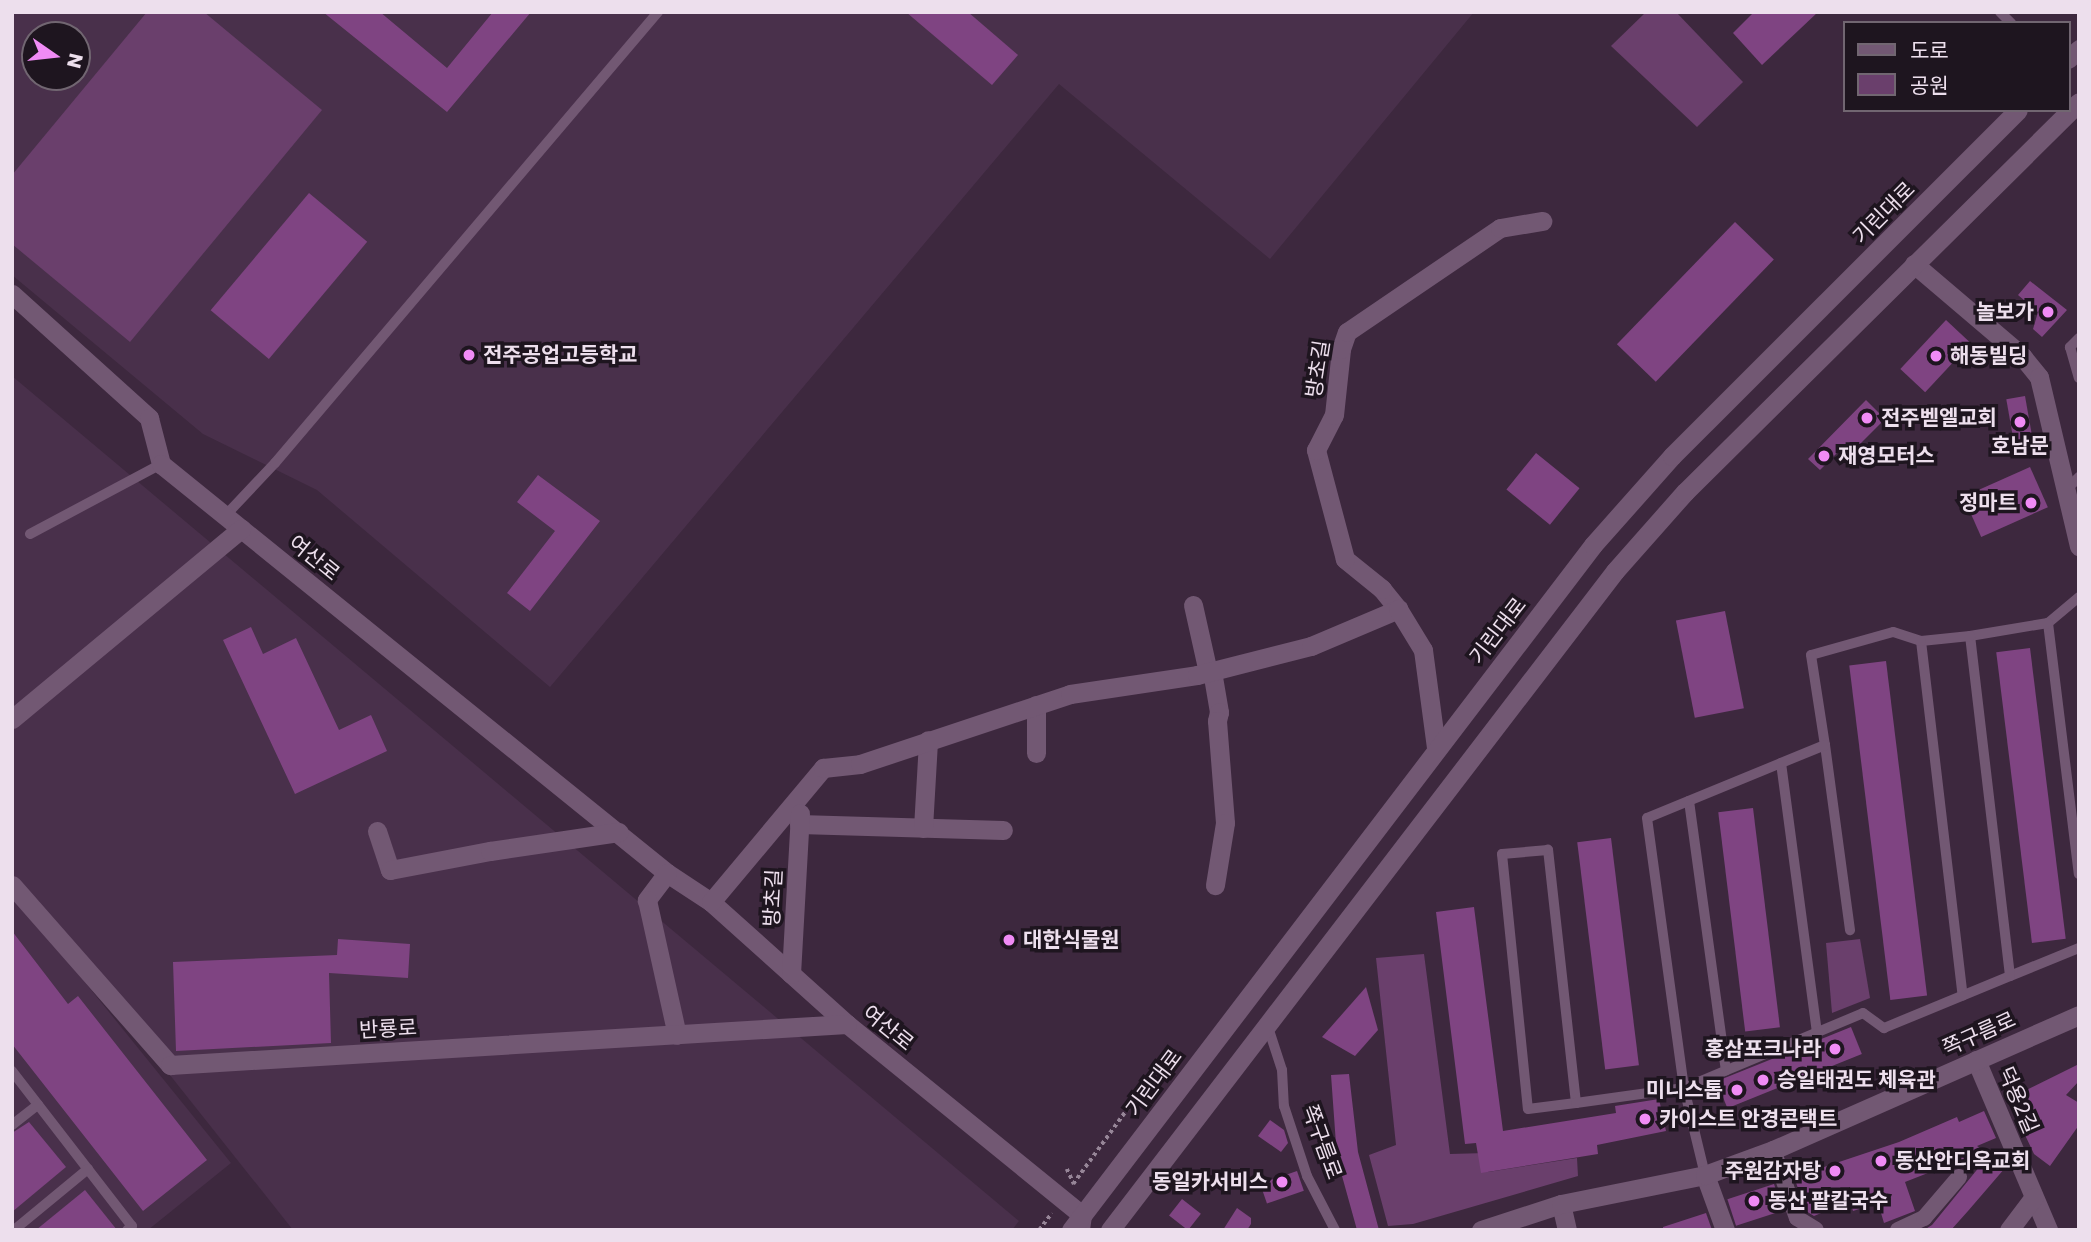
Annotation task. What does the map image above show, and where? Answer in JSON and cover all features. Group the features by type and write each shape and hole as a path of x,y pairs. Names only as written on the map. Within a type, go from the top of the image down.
{"street":[{"name":"기린대로","path":"1078,1225 1436,748 1593,545 1672,456 2016,112"},
{"path":"1110,1230 1615,571 1685,492 2069,112"},
{"name":"방초길","path":"1436,748 1423,650 1398,609 1382,589 1345,559 1315,450 1334,415 1347,332 1500,228 1542,221"},
{"path":"1914,264 2022,356 2039,377 2072,484 2079,546"},
{"path":"12,294 149,418 161,464"},
{"name":"여산로","path":"161,464 620,832 667,873 711,902 1078,1225"},
{"path":"12,719 241,529"},
{"path":"1193,606 1219,712 1217,721 1225,822 1215,885"},
{"name":"방초길","path":"711,902 823,768 860,764 1070,694 1210,672 1311,646 1398,609"},
{"path":"1036,705 1036,753"},
{"path":"923,828 928,740"},
{"name":"방초길","path":"791,974 801,795"},
{"path":"799,824 1003,830"},
{"path":"377,831 390,870 490,851 620,832"},
{"path":"667,873 647,900 677,1035"},
{"name":"반룡로","path":"12,885 170,1065 847,1024"},
{"name":"쪽구름로","path":"1481,1230 1561,1204 1705,1175 1773,1150 2079,1015"},
{"name":"덕용2길","path":"1976,1060 2048,1230"},
{"path":"1773,1150 1797,1219 1816,1230"},
{"path":"1705,1175 1724,1230"},
{"path":"1898,1230 1924,1218 1959,1177"},
{"path":"2009,1230 2034,1197"},
{"path":"1561,1204 1567,1230"}],"lane":[{"path":"225,516 275,463 658,12"},
{"path":"2079,338 2070,347 2079,378"},
{"path":"30,534 161,464"},
{"path":"1850,930 1811,655 1893,632 1921,641 2048,623 2079,597"},
{"path":"2048,623 2079,874"},
{"path":"1970,636 2010,976"},
{"path":"1921,641 1963,996"},
{"path":"1705,1175 1684,1088 1647,818 1825,745"},
{"path":"1781,763 1817,1032"},
{"path":"1689,801 1726,1070"},
{"path":"1576,1103 1548,850 1502,855 1528,1109 1576,1103 1684,1088 1863,1013 1884,1028 2079,948"},
{"name":"쪽구름로","path":"1268,1027 1282,1070 1284,1106 1307,1176 1335,1230"},
{"path":"12,1071 132,1226 127,1230"},
{"path":"12,1125 38,1105"},
{"path":"14,1230 88,1169"}],"path":[{"path":"1089,1163 1160,1064"}],"shaded area":[{"name":"전주공업고등학교","path":"12,12 1474,12 1270,259 1059,84 550,687 317,490 203,434 12,275"},
{"path":"12,376 1019,1221 1012,1230 293,1230 12,876"},
{"path":"12,892 231,1163 148,1230 12,1230"}],"green space":[{"path":"147,12 204,12 322,110 130,342 12,244 12,175 82,91 91,91 91,80"},
{"path":"1646,12 1676,12 1743,82 1697,127 1611,46"},
{"path":"1860,939 1870,998 1832,1013 1826,943"},
{"path":"1424,954 1450,1154 1486,1153 1488,1172 1577,1158 1578,1176 1413,1224 1388,1226 1369,1155 1396,1145 1376,958"}],"building":[{"path":"323,12 380,12 447,68 493,12 531,12 447,112"},
{"path":"906,12 968,12 1018,55 992,85"},
{"path":"1754,12 1818,12 1762,65 1733,33"},
{"path":"309,193 367,242 269,359 211,310"},
{"path":"1735,222 1774,260 1656,382 1617,344"},
{"path":"2030,281 2067,310 2042,337 2033,329 2038,312 2018,295"},
{"name":"해동빌딩","path":"1946,320 1971,343 1925,392 1900,369"},
{"path":"2025,396 2033,443 2015,447 2006,399"},
{"path":"1866,400 1885,419 1848,456 1841,449 1820,470 1808,459"},
{"path":"1536,453 1580,488 1550,525 1506,490"},
{"path":"2030,467 2048,507 1981,537 1963,497"},
{"path":"538,475 600,521 530,611 507,593 555,531 517,502"},
{"path":"1725,611 1744,708 1695,718 1676,621"},
{"path":"251,627 263,654 296,638 339,730 371,715 387,751 295,794 223,640"},
{"path":"2030,648 2066,939 2032,943 1996,652"},
{"path":"1886,661 1927,995 1890,1000 1849,666"},
{"path":"1753,808 1780,1027 1745,1032 1718,812"},
{"path":"1611,838 1639,1065 1605,1069 1577,842"},
{"path":"1474,907 1503,1131 1616,1113 1615,1106 1659,1099 1666,1131 1597,1145 1598,1154 1481,1173 1476,1143 1465,1144 1436,912"},
{"path":"12,931 68,1004 78,996 207,1160 143,1211 12,1044"},
{"path":"338,939 410,944 408,978 329,973 331,1043 176,1051 173,962 337,955"},
{"path":"1366,987 1378,1030 1355,1056 1322,1037"},
{"path":"1851,1027 1862,1054 1727,1108 1717,1081"},
{"path":"2079,1064 2079,1081 2066,1095 2079,1103 2079,1125 2050,1166 2034,1154 2008,1099"},
{"path":"1349,1074 1358,1152 1379,1230 1357,1230 1337,1158 1331,1075"},
{"path":"1984,1111 1996,1138 1977,1146 1984,1151 1905,1182 1915,1211 1884,1223 1878,1203 1853,1211 1850,1201 1814,1216 1806,1211 1794,1177 1899,1142 1957,1117 1959,1122"},
{"path":"1270,1120 1284,1130 1288,1143 1281,1152 1258,1136"},
{"path":"29,1122 66,1167 12,1212 12,1133"},
{"path":"1989,1155 2005,1168 1968,1211 1951,1230 1924,1230 1932,1225"},
{"path":"1297,1171 1304,1191 1267,1204 1260,1184"},
{"path":"1774,1184 1783,1211 1736,1226 1727,1199"},
{"path":"85,1190 117,1230 36,1230"},
{"path":"1182,1199 1201,1214 1188,1230 1169,1216"},
{"path":"1237,1208 1251,1218 1251,1224 1247,1230 1223,1230"},
{"path":"1706,1213 1712,1230 1663,1230 1663,1227"}],"place":[{"name":"놀보가","path":"2048,312"},
{"name":"전주공업고등학교","path":"469,355"},
{"name":"해동빌딩","path":"1936,356"},
{"name":"전주벧엘교회","path":"1867,418"},
{"name":"호남문","path":"2020,422"},
{"name":"재영모터스","path":"1824,456"},
{"name":"정마트","path":"2031,503"},
{"name":"대한식물원","path":"1009,940"},
{"name":"홍삼포크나라","path":"1835,1049"},
{"name":"승일태권도 체육관","path":"1763,1080"},
{"name":"미니스톱","path":"1737,1090"},
{"name":"카이스트 안경콘택트","path":"1645,1119"},
{"name":"동산안디옥교회","path":"1881,1161"},
{"name":"주원감자탕","path":"1835,1171"},
{"name":"동일카서비스","path":"1282,1182"},
{"name":"동산 팥칼국수","path":"1754,1201"}]}
